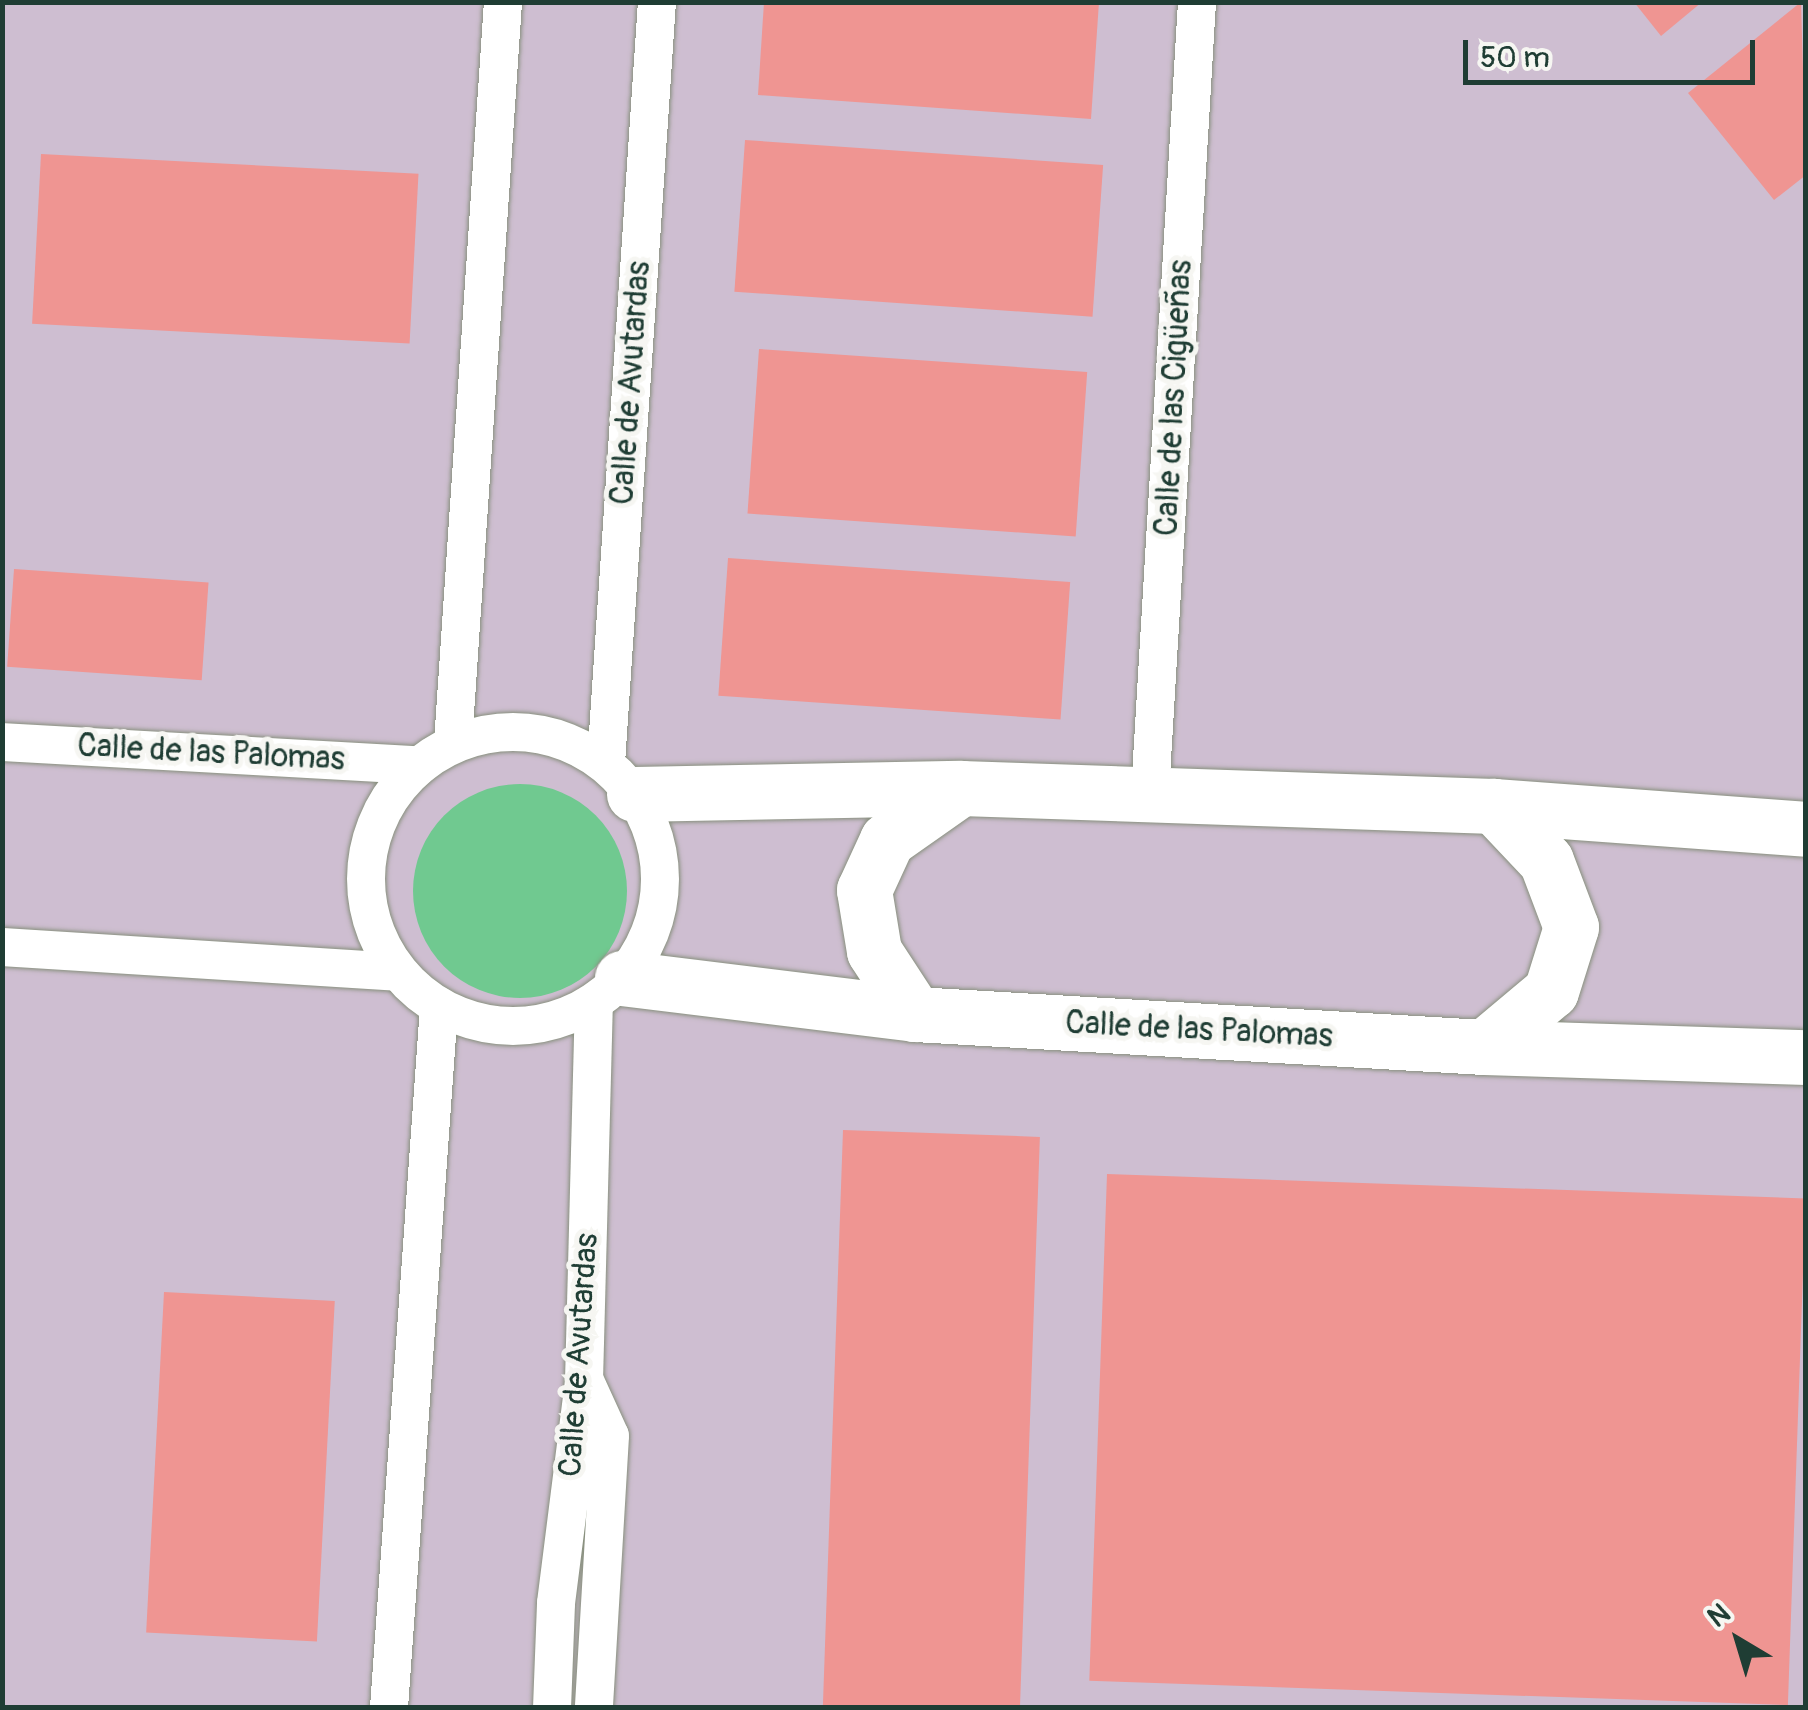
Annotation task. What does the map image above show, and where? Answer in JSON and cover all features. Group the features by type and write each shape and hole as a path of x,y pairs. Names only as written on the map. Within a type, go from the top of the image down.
{"street":[{"path":"453,744 503,2"},
{"name":"Calle de Avutardas","path":"620,778 658,2"},
{"name":"Calle de las Cigüeñas","path":"1150,793 1198,2"},
{"path":"620,778 655,838 660,888 649,936 608,990 558,1020 517,1026 477,1022 439,1007 398,972 372,918 365,888 370,842 388,800 419,765 453,744 492,732 532,732 620,778 1494,806 1806,829"},
{"name":"Calle de las Palomas","path":"2,742 419,765"},
{"path":"916,1014 874,951 864,890 887,840 961,788"},
{"path":"1484,1047 1551,991 1571,926 1546,861 1494,806"},
{"path":"2,947 398,972"},
{"name":"Calle de Avutardas","path":"552,1708 556,1603 584,1380 608,990"},
{"name":"Calle de las Palomas","path":"608,990 916,1014 1484,1047 1806,1057"},
{"path":"389,1708 439,1007"},
{"path":"584,1380 610,1436 594,1708"}],"shaded area":[{"path":"3,3 1805,3 1805,1707 3,1707"}],"green space":[{"path":"520,784 561,792 596,815 619,850 627,891 619,932 596,967 561,990 520,998 479,990 444,967 421,932 413,891 421,850 444,815 479,792"}],"building":[{"path":"764,2 1099,2 1091,119 758,95"},
{"path":"1634,2 1702,2 1661,36"},
{"path":"1801,2 1806,175 1774,200 1688,93"},
{"path":"745,140 1103,165 1093,317 734,292"},
{"path":"41,154 418,174 410,344 32,324"},
{"path":"759,349 1087,372 1076,537 747,514"},
{"path":"728,558 1070,582 1061,720 718,696"},
{"path":"14,569 209,583 202,680 7,667"},
{"path":"843,1130 1040,1137 1020,1708 823,1708"},
{"path":"1107,1174 1806,1198 1788,1705 1089,1681"},
{"path":"164,1292 335,1301 317,1641 146,1633"}]}
